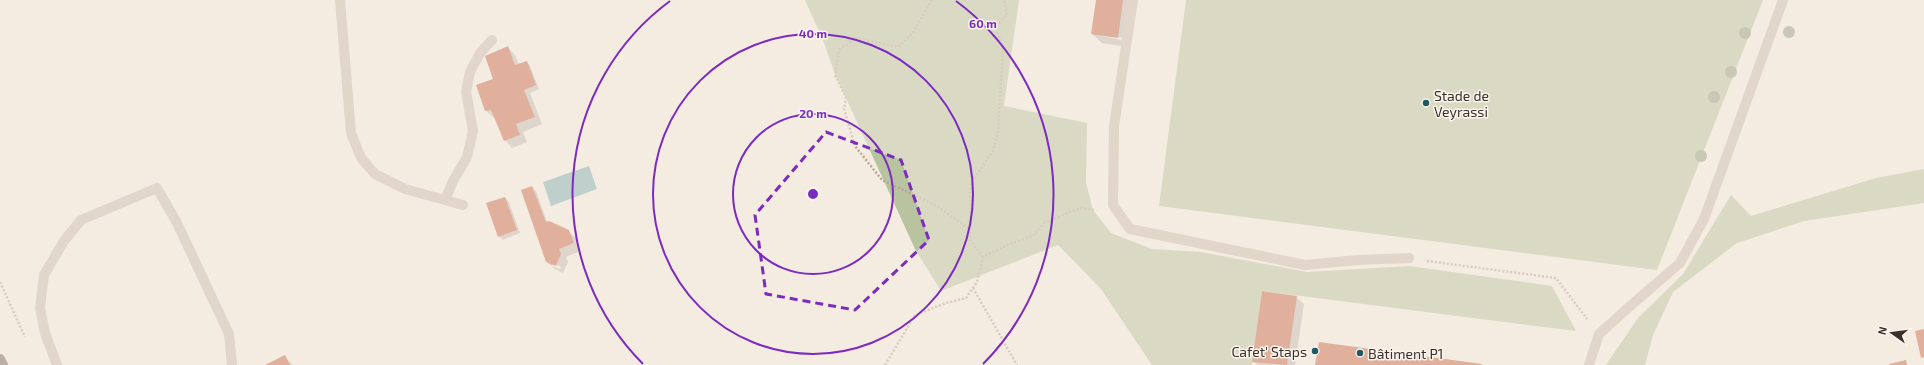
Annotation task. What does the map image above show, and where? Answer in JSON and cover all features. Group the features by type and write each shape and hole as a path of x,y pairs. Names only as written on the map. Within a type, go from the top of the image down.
{"main road":[{"path":"0,359 3,365"}],"street":[{"path":"340,0 351,133 360,158 375,174 405,189 463,206"},
{"path":"1133,0 1114,126 1113,205 1130,229 1305,265 1358,260 1409,258"},
{"path":"1589,365 1599,334 1680,264 1704,219 1783,0"},
{"path":"444,200 467,157 473,131 466,92 470,72 480,53 492,40"},
{"path":"57,365 45,332 40,308 44,275 64,241 81,220 157,188 177,223 229,334 232,365"}],"path":[{"path":"932,0 913,33 898,48 856,38 839,50 835,75 846,97 844,109 855,146 882,180 935,206 970,229"},
{"path":"983,257 970,240 971,183 993,151 998,132 1003,50 996,26 1007,15 1004,0"},
{"path":"885,365 915,315 946,303 966,298 977,282 983,257 1009,244 1033,236 1044,223 1080,208 1119,213"},
{"path":"1409,258 1556,278 1599,334"},
{"path":"0,282 28,344"},
{"path":"973,288 1017,365"}],"highlighted area":[{"path":"826,132 901,160 929,240 855,310 766,294 755,215"}],"green space":[{"path":"805,0 1019,0 1004,106 1087,123 1086,183 1093,210 1111,233 1152,249 1201,252 1307,272 1409,266 1552,286 1576,331 1262,291 1252,365 1152,365 1101,289 1058,245 941,291 915,249 835,74 823,40"},
{"name":"Stade de Veyrassi","path":"1186,0 1763,0 1657,270 1159,206"},
{"path":"1924,169 1924,203 1804,221 1737,243 1673,292 1653,335 1645,365 1606,365 1638,318 1683,274 1731,195 1751,216 1876,178"}],"water":[{"path":"589,166 597,189 551,206 543,182"}],"building":[{"path":"1096,0 1123,0 1118,38 1091,34"},
{"path":"508,46 515,65 527,61 536,85 524,90 535,117 516,124 520,135 504,141 491,110 485,111 476,85 493,79 485,56"},
{"path":"532,186 546,222 549,221 569,230 574,243 559,249 561,254 556,266 546,262 521,190"},
{"path":"505,197 517,230 498,237 486,203"},
{"path":"1262,291 1297,296 1287,365 1252,362"},
{"path":"1924,329 1924,357 1921,358 1915,331"},
{"name":"Bâtiment P1","path":"1319,342 1482,364 1482,365 1315,365"},
{"path":"285,355 290,365 265,365"},
{"path":"1906,360 1907,365 1889,365 1889,364"}],"place":[{"name":"Stade de Veyrassi","path":"1426,103"},
{"name":"Cafet' Staps","path":"1315,351"},
{"name":"Bâtiment P1","path":"1360,353"}]}
